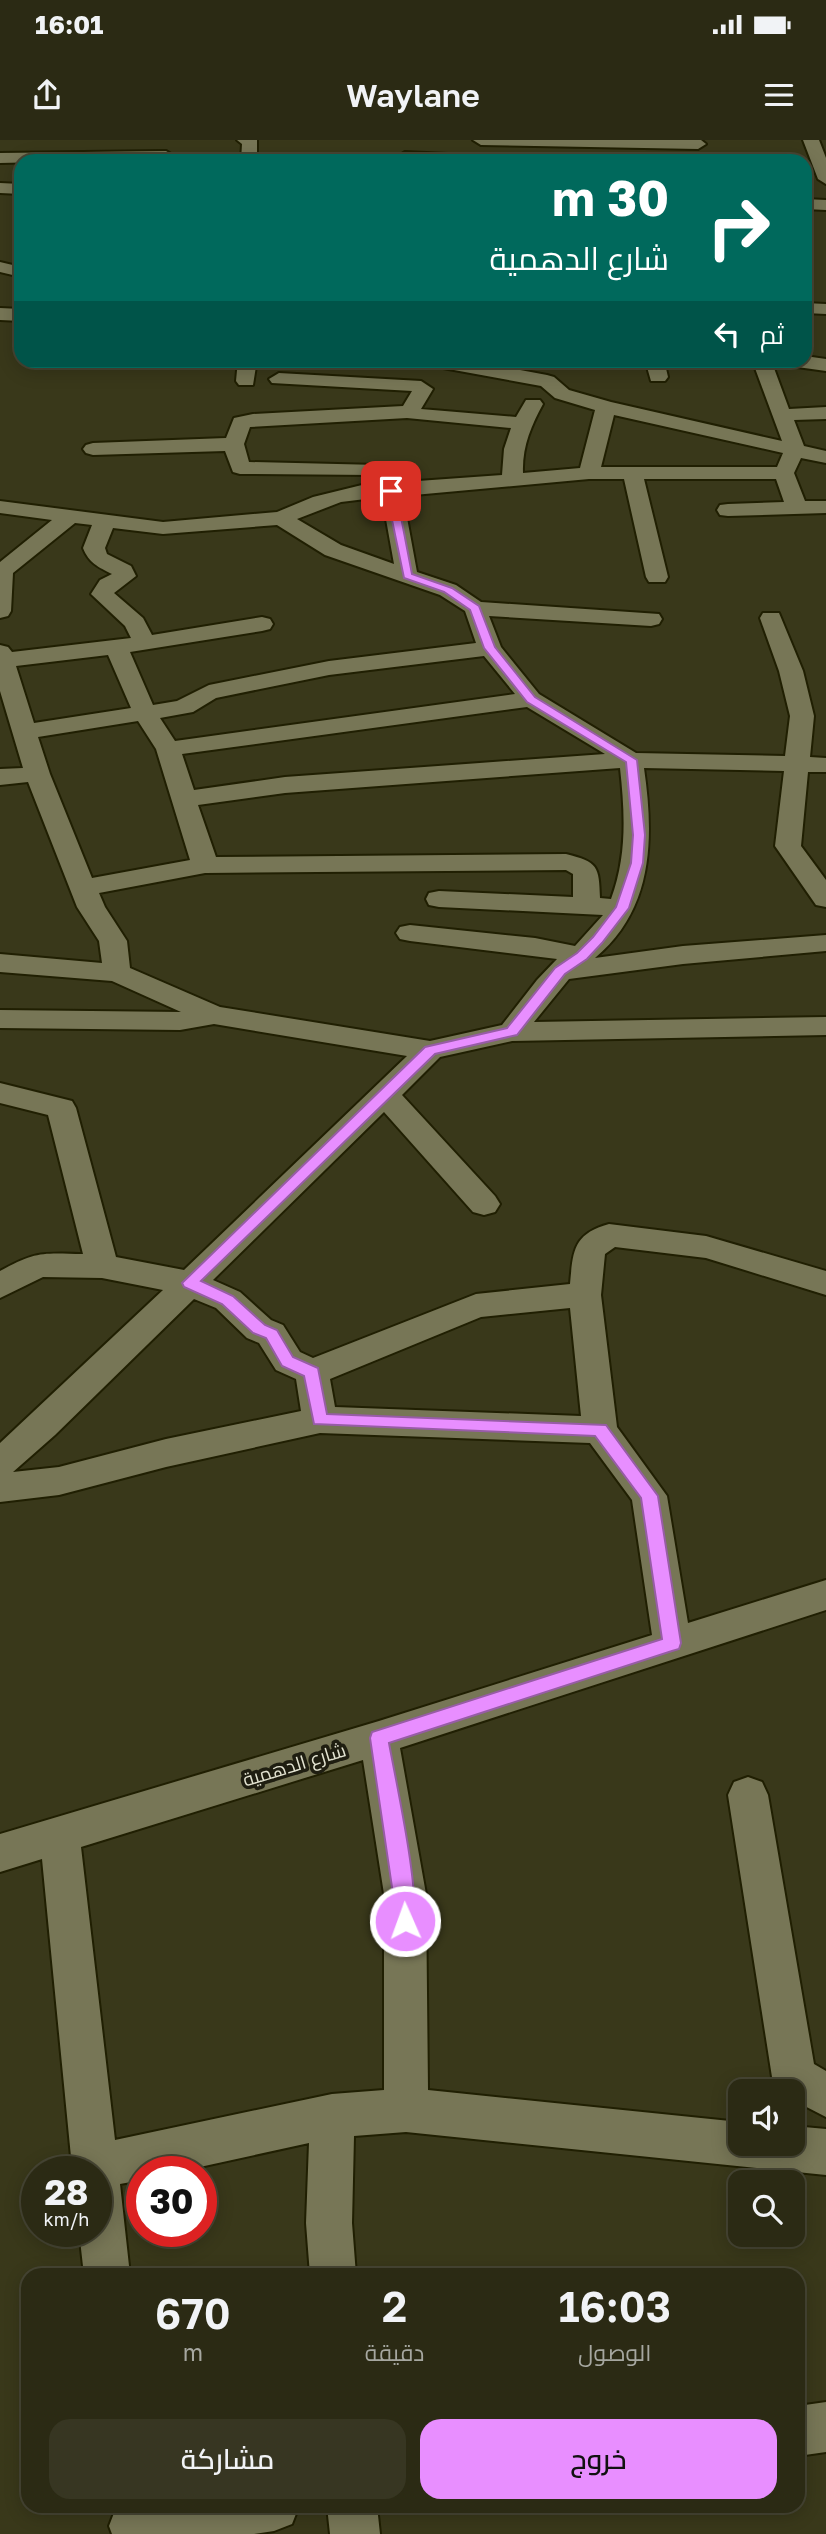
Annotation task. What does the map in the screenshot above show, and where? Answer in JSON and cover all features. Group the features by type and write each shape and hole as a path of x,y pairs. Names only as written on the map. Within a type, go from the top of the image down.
{"street":[{"path":"244,140 250,141 250,154"},
{"path":"481,140 697,142 710,154"},
{"path":"811,140 826,179"},
{"path":"246,381 247,368"},
{"path":"309,381 316,368"},
{"path":"517,368 549,371"},
{"path":"764,368 795,449 784,473 797,508"},
{"path":"549,371 562,394 606,407 826,457"},
{"path":"513,479 511,464 521,423 549,371"},
{"path":"279,379 414,385 423,389 410,412"},
{"path":"589,473 606,407"},
{"path":"521,423 416,415 410,412 253,420 240,422 234,444 240,468 379,477 513,479 589,473 784,473"},
{"path":"780,415 826,413"},
{"path":"93,449 234,444"},
{"path":"251,520 256,469"},
{"path":"633,475 657,577"},
{"path":"0,507 163,528 281,518 315,501 379,477"},
{"path":"379,477 407,576"},
{"path":"728,510 826,507"},
{"path":"0,611 2,571 70,516"},
{"path":"281,518 332,550 448,590 475,608 651,619"},
{"path":"105,520 94,548 98,558 123,571 125,576 108,585 102,594 135,623 144,642"},
{"path":"475,608 490,648 531,699 631,760"},
{"path":"771,618 792,671 802,716 788,846 816,870 826,900"},
{"path":"117,973 113,941 91,907 37,774 1,656 117,649 144,642 176,640 262,624"},
{"path":"0,742 184,707 209,692 329,668 490,648"},
{"path":"117,649 145,713 168,749 205,865"},
{"path":"168,749 531,699"},
{"path":"512,1032 623,908 637,863 639,835 631,760"},
{"path":"184,799 285,785 631,760 826,765"},
{"path":"0,777 37,774"},
{"path":"85,887 205,865 566,862 578,865 586,872 587,906"},
{"path":"439,899 623,908"},
{"path":"411,933 535,946 571,964 826,943"},
{"path":"0,963 117,973 214,1014 430,1050 512,1032 826,1026"},
{"path":"0,1019 180,1021 214,1014"},
{"path":"0,1463 43,1426 430,1050"},
{"path":"0,1093 61,1108 102,1266"},
{"path":"384,1094 484,1204"},
{"path":"672,1643 649,1496 600,1430 586,1295 589,1250 609,1235 706,1247 826,1283"},
{"path":"0,1286 38,1265 102,1266 190,1283 228,1300 259,1329 271,1334 288,1361 312,1372 476,1306 525,1298 586,1295"},
{"path":"312,1372 320,1420"},
{"path":"0,1488 59,1481 166,1453 320,1420 600,1430"},
{"name":"شارع الدهمية","path":"0,1853 379,1738 826,1595"},
{"path":"379,1738 405,1894 406,2110"},
{"path":"748,1795 794,2077 826,2095"},
{"path":"60,1836 94,2156"},
{"path":"112,2168 332,2116 406,2110 728,2143"},
{"path":"332,2116 329,2223 332,2268"},
{"path":"805,2150 826,2152"},
{"path":"104,2247 106,2268"},
{"path":"805,2430 826,2427"},
{"path":"133,2522 212,2513"},
{"path":"353,2513 355,2534"}],"route":[{"path":"391,491 407,576 448,590 475,608 490,648 531,699 631,760 638,810 637,863 623,908 582,956 560,971 512,1032 430,1050 190,1283 228,1300 259,1329 271,1334 288,1361 312,1372 320,1420 600,1430 649,1496 672,1643 379,1738 405,1894 405,1921"}]}
